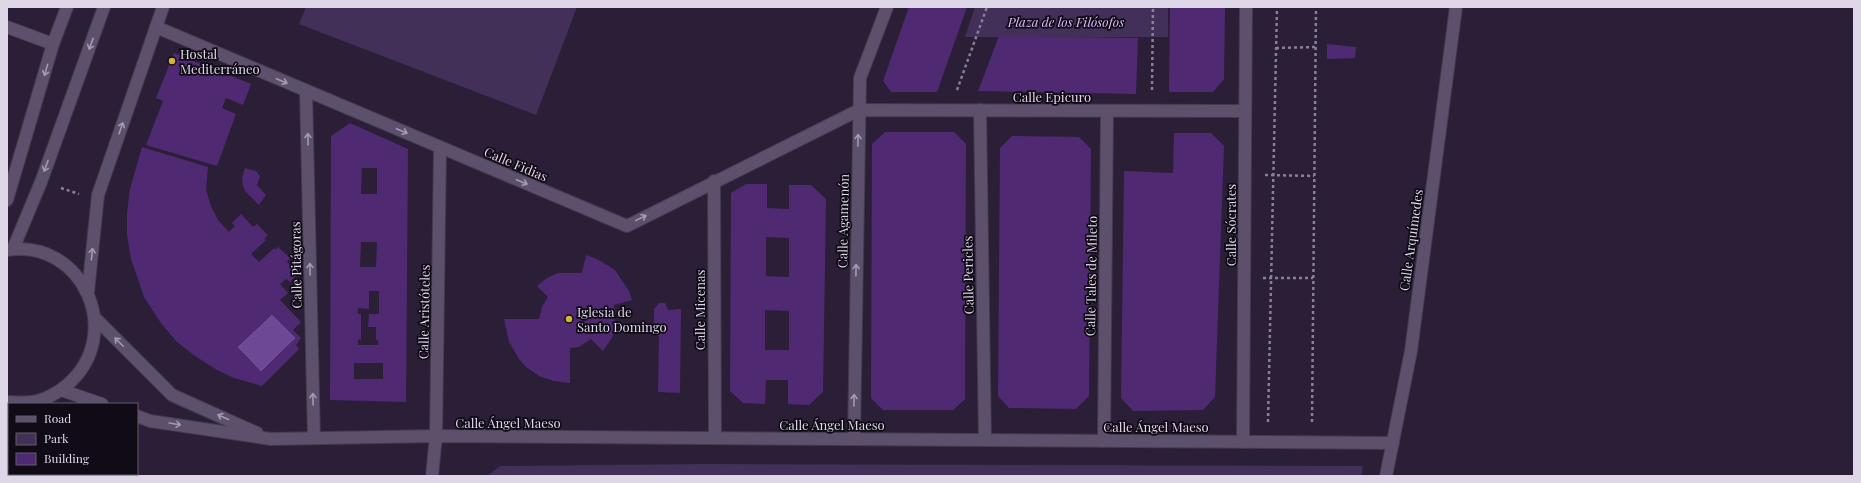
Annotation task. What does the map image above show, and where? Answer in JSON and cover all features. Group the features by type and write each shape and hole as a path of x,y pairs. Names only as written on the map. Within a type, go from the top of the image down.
{"street":[{"path":"7,200 53,44 67,7"},
{"path":"58,396 75,379 87,361 94,340 95,318 88,292 75,274 57,259 36,251 10,249 41,182 104,7"},
{"path":"88,292 98,195 163,7"},
{"name":"Calle Agamenón","path":"854,439 858,110 860,78 887,7"},
{"name":"Calle Sócrates","path":"1243,442 1246,7"},
{"name":"Calle Arquímedes","path":"1386,476 1411,351 1456,7"},
{"path":"7,27 53,44"},
{"name":"Calle Fidias","path":"156,27 627,226 858,110"},
{"name":"Calle Pitágoras","path":"306,91 314,438"},
{"name":"Calle Epicuro","path":"858,110 1245,111"},
{"name":"Calle Pericles","path":"980,110 985,440"},
{"name":"Calle Tales de Mileto","path":"1104,441 1107,111"},
{"name":"Calle Aristóteles","path":"432,476 436,436 440,148"},
{"name":"Calle Micenas","path":"714,181 715,438"},
{"path":"95,318 172,395 271,439"},
{"path":"7,402 32,402 58,396 96,403"},
{"name":"Calle Ángel Maeso","path":"138,416 150,420 271,439 436,436 1392,443"}],"path":[{"path":"950,110 987,7"},
{"path":"1152,111 1153,7"},
{"path":"1267,442 1277,7"},
{"path":"1312,442 1316,7"},
{"path":"1276,48 1316,47"},
{"path":"1245,175 1314,176"},
{"path":"1245,278 1314,278"}],"green space":[{"path":"306,7 577,7 536,115 299,24"},
{"name":"Plaza de los Filósofos","path":"975,7 1168,7 1168,37 965,37"},
{"path":"705,464 1363,466 1361,476 487,476 500,466"}],"shaded area":[{"path":"272,315 295,338 261,371 238,347"}],"building":[{"path":"909,7 967,7 937,92 891,92 883,81"},
{"path":"1170,7 1225,7 1224,79 1213,92 1169,92"},
{"path":"999,36 1138,38 1136,94 978,91"},
{"path":"1327,44 1356,47 1355,58 1327,59"},
{"path":"174,53 251,84 243,105 226,98 222,108 236,114 217,166 146,145 163,101 156,98"},
{"path":"350,123 408,149 406,402 330,400 331,136","holes":["362,168 377,168 377,194 361,194","361,242 377,242 376,267 360,267","369,291 379,291 379,314 369,314 368,327 376,327 376,340 378,340 378,345 358,345 358,339 361,340 361,314 358,314 358,308 369,309","354,363 383,363 383,379 354,379"]},
{"path":"885,132 954,132 966,144 965,399 953,410 883,410 871,398 872,144"},
{"path":"1174,133 1211,133 1224,146 1215,397 1203,410 1133,411 1121,398 1124,171 1173,173"},
{"path":"1012,136 1079,137 1091,149 1089,396 1076,409 1009,408 998,396 1000,148"},
{"path":"142,147 208,167 206,190 211,206 218,220 229,232 235,226 232,223 241,214 253,227 257,224 268,235 264,239 266,240 251,254 259,262 274,248 275,250 278,247 290,258 287,262 298,273 290,282 286,279 280,284 288,293 280,300 301,322 293,330 301,338 296,345 299,349 262,386 234,378 217,370 192,354 176,341 161,323 144,297 131,259 127,235 127,213 130,189","holes":["272,315 295,338 261,371 238,347"]},
{"path":"245,168 256,171 260,176 257,185 266,195 259,205 245,191 243,186 242,178"},
{"path":"746,184 767,184 767,208 789,209 789,185 811,185 826,199 823,392 809,405 788,404 788,380 766,380 765,404 743,403 730,391 731,193","holes":["766,237 789,238 789,277 766,276","765,310 789,311 789,350 765,350"]},
{"name":"Iglesia de Santo Domingo","path":"586,255 597,259 615,270 629,291 632,300 614,305 615,327 612,338 603,351 591,339 579,347 570,348 570,383 554,381 539,376 526,367 519,359 509,342 504,319 539,319 542,307 548,297 537,286 547,278 558,273 582,273"},
{"path":"659,303 665,303 668,310 681,309 680,393 658,392 659,336 654,336 654,309"}],"place":[{"name":"Hostal Mediterráneo","path":"172,61"},
{"name":"Iglesia de Santo Domingo","path":"569,319"}]}
